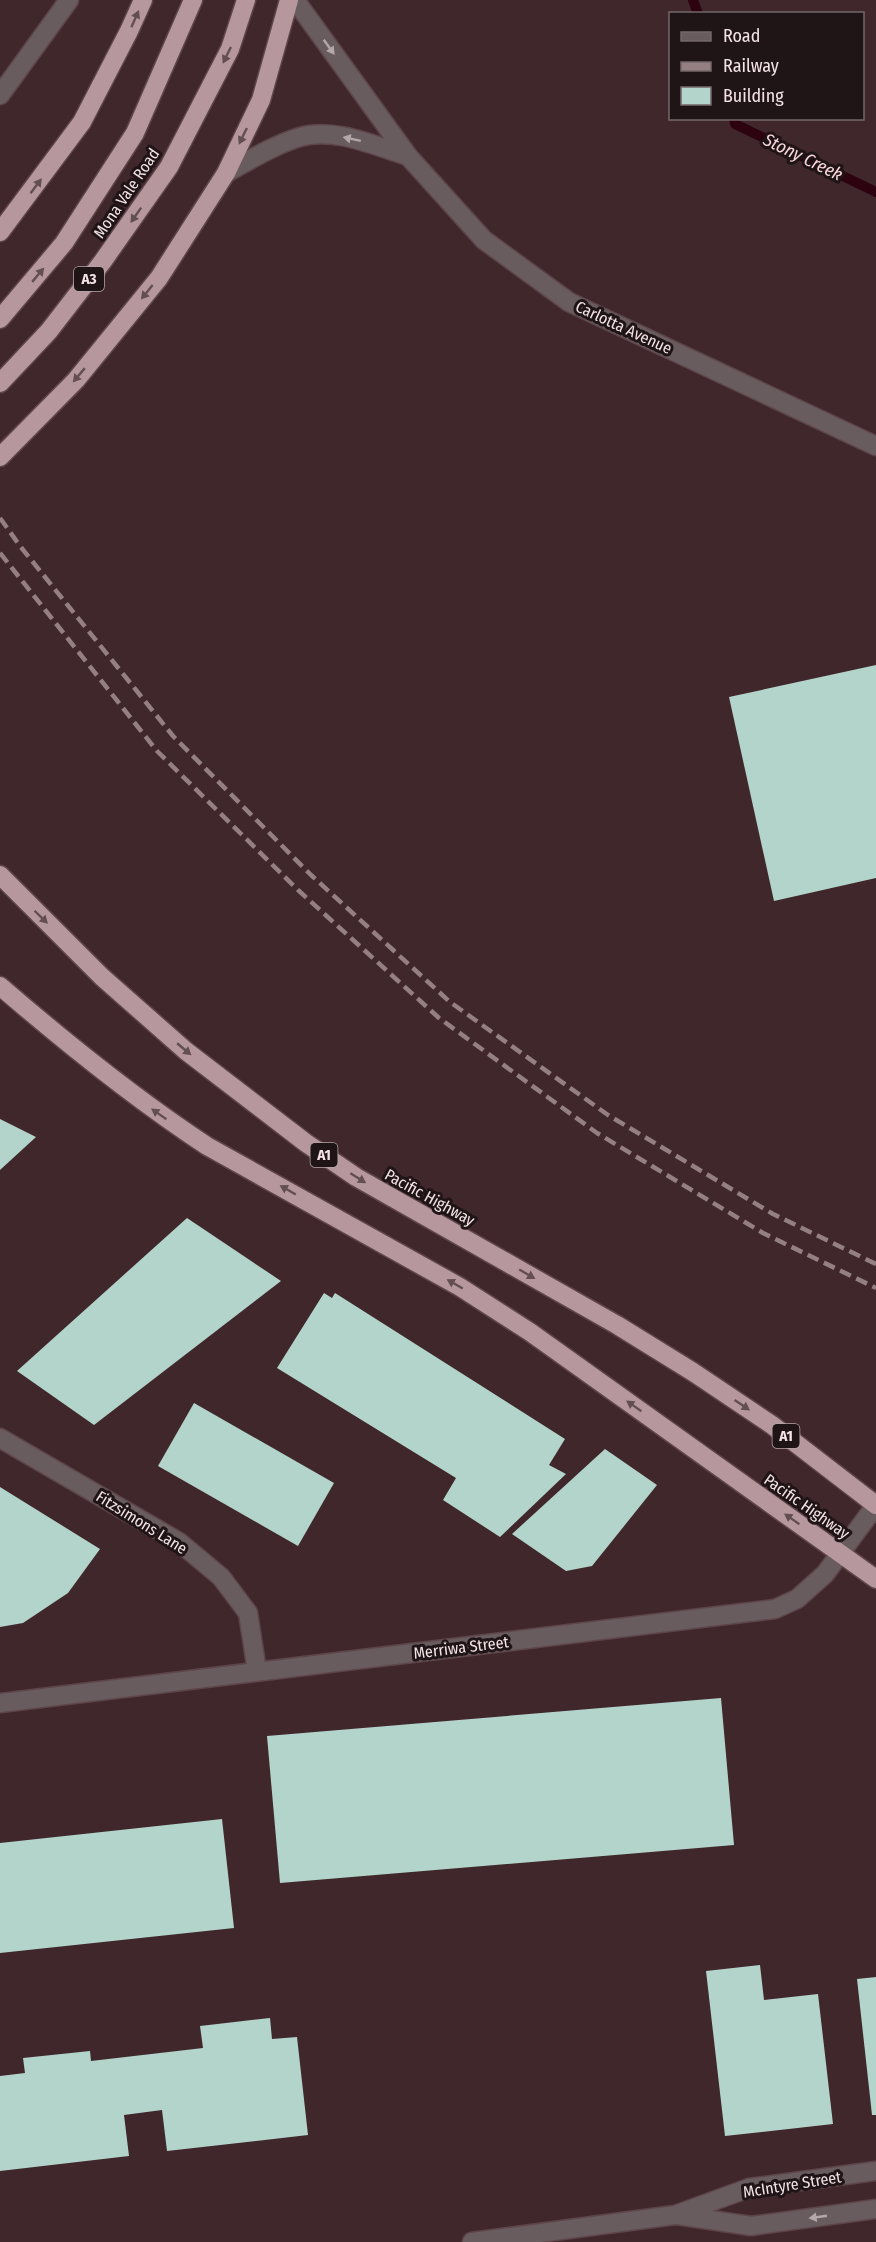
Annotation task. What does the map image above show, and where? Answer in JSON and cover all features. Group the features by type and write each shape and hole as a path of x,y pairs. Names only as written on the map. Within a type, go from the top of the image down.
{"highway":[{"path":"0,232 82,122 143,0"},
{"name":"Mona Vale Road","path":"0,319 64,243 135,134 193,0"},
{"name":"Mona Vale Road","path":"0,383 49,331 103,261 169,167 230,50 246,0"},
{"path":"0,457 76,380 159,278 226,173 261,100 289,0"},
{"name":"Pacific Highway","path":"0,875 102,976 186,1050 306,1143 356,1177 617,1325 693,1372 772,1425 876,1505"},
{"name":"Pacific Highway","path":"0,986 47,1027 171,1122 207,1146 460,1287 530,1332 876,1579"}],"street":[{"path":"0,95 69,0"},
{"name":"Carlotta Avenue","path":"295,0 408,156 484,240 569,302 876,446"},
{"path":"226,173 283,144 302,137 326,134 360,141 408,156"},
{"name":"Fitzsimons Lane","path":"0,1438 179,1542 222,1577 248,1613 257,1671"},
{"name":"Merriwa Street","path":"0,1703 776,1609 797,1599 825,1574 876,1505"},
{"name":"McIntyre Street","path":"472,2242 675,2215 749,2187 876,2171"},
{"name":"McIntyre Street","path":"675,2215 751,2226 876,2209"}],"building":[{"path":"876,665 876,878 774,901 729,697"},
{"path":"0,1119 36,1137 0,1170"},
{"path":"187,1218 281,1281 94,1425 17,1371"},
{"path":"324,1293 332,1298 335,1293 565,1439 549,1465 566,1474 500,1537 443,1500 456,1478 277,1368"},
{"path":"194,1403 334,1483 298,1546 158,1466"},
{"path":"605,1449 657,1485 592,1566 566,1571 512,1534"},
{"path":"0,1487 100,1549 68,1593 23,1623 0,1627"},
{"path":"721,1698 734,1845 280,1883 267,1736"},
{"path":"222,1819 234,1928 0,1953 0,1843"},
{"path":"760,1965 764,2000 818,1994 833,2124 725,2136 706,1971"},
{"path":"876,1977 876,2115 872,2115 857,1979"},
{"path":"270,2018 272,2039 297,2037 308,2135 167,2151 162,2110 124,2115 129,2156 0,2171 0,2076 25,2073 23,2058 90,2051 91,2061 203,2048 200,2026"}],"waterway":[{"name":"Stony Creek","path":"693,0 697,12"},
{"name":"Stony Creek","path":"734,120 735,124 876,192"}],"railway":[{"path":"0,518 173,736 311,875 450,1002 608,1115 773,1214 876,1264"},
{"path":"0,553 157,751 298,890 439,1018 597,1133 763,1233 876,1288"}]}
